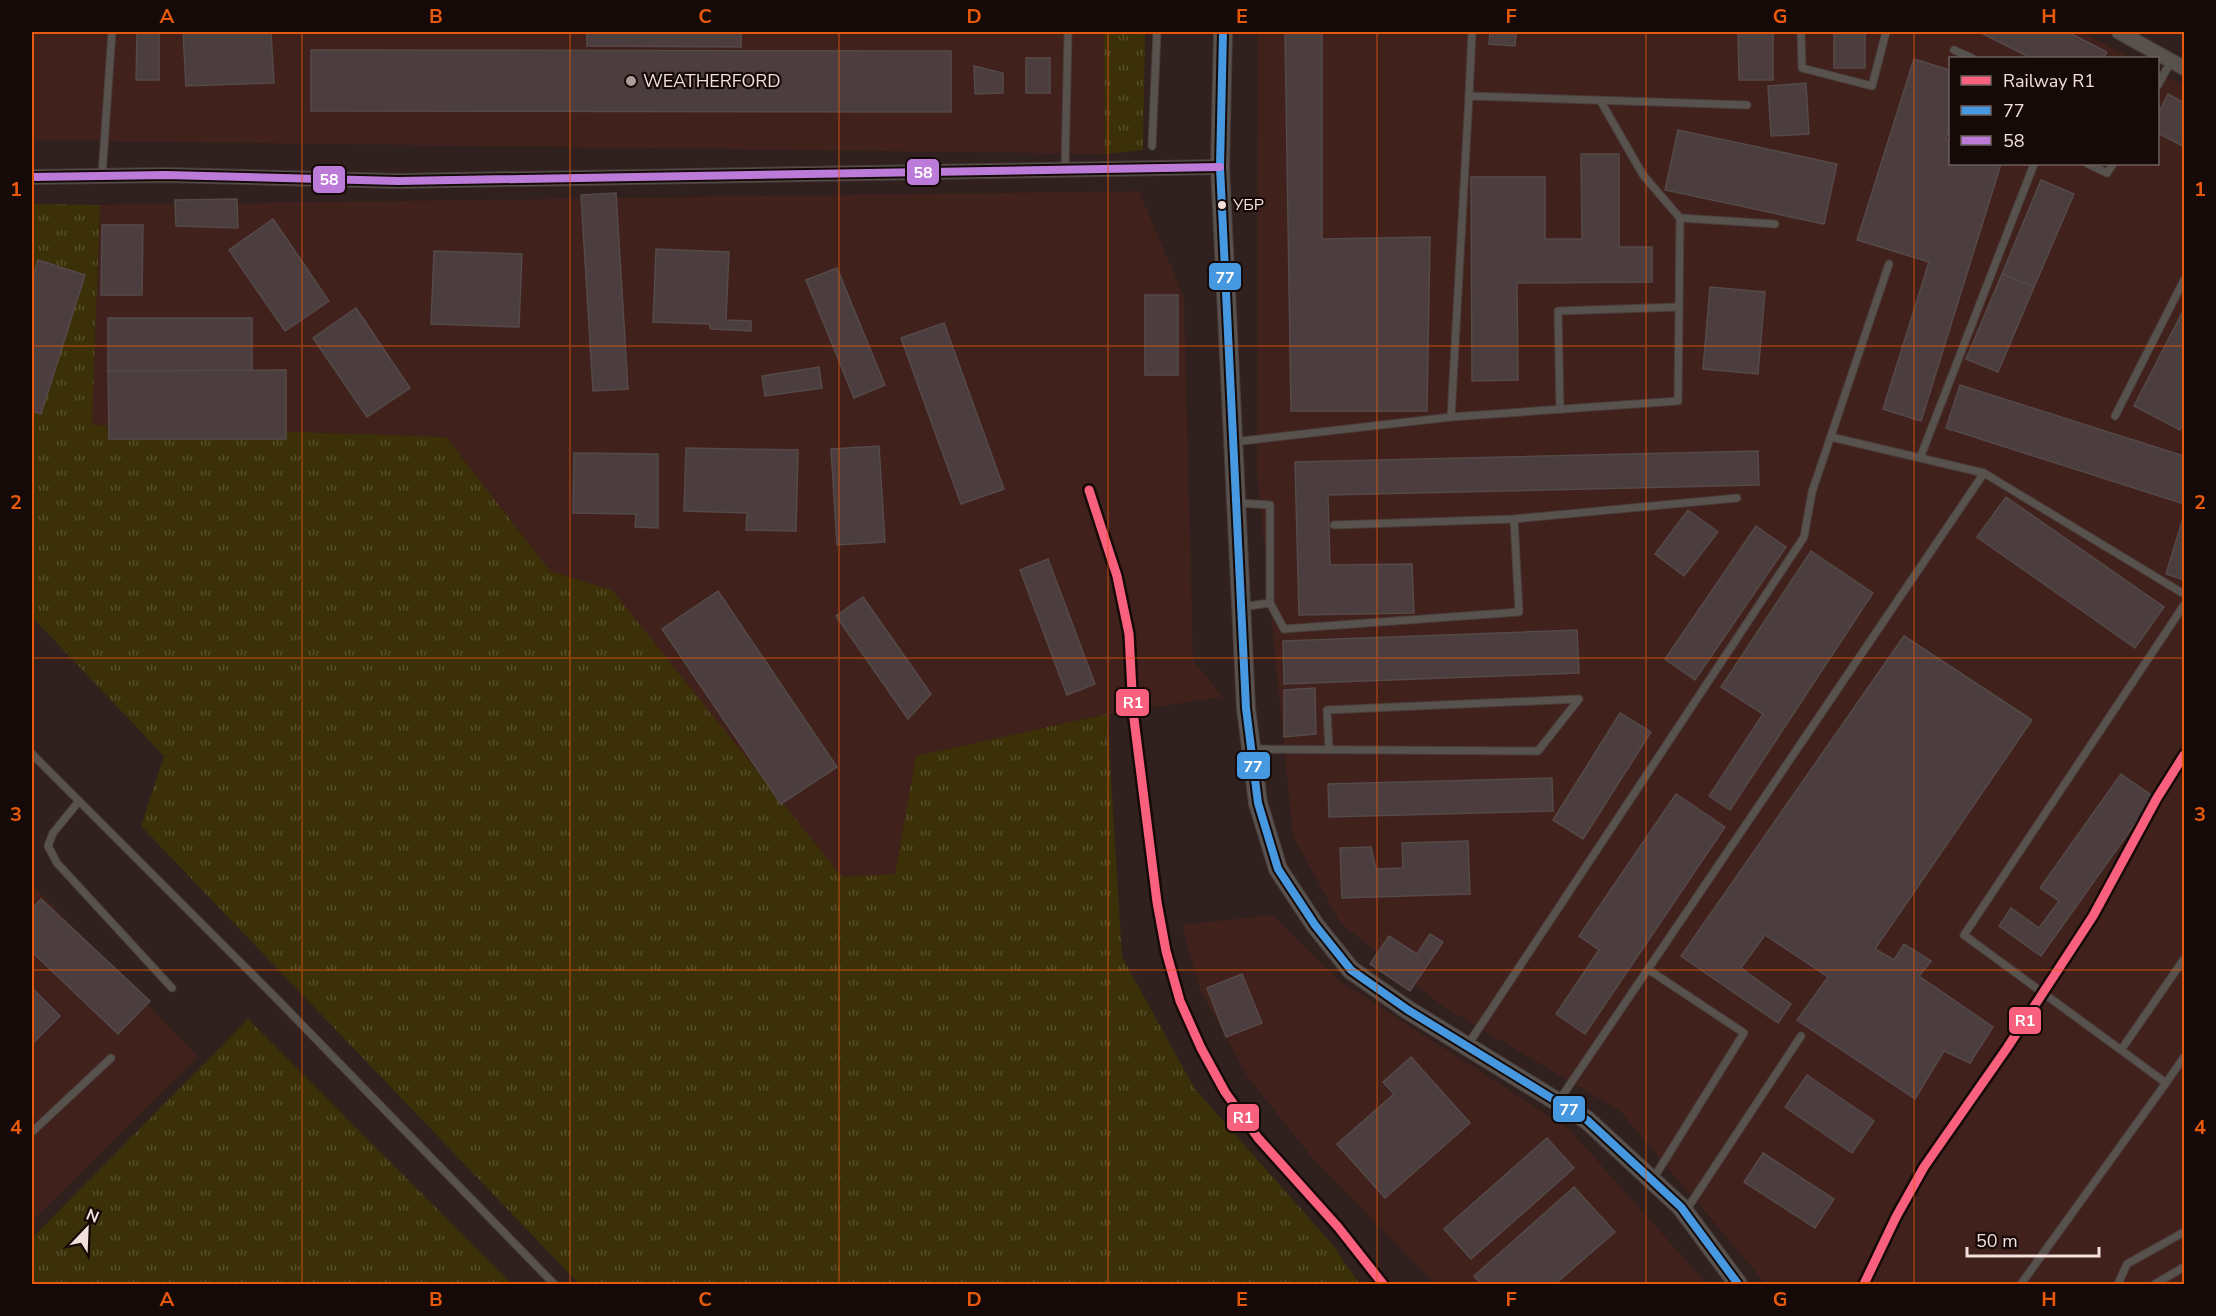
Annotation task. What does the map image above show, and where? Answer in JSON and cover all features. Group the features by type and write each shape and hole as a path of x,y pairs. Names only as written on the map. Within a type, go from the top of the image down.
{"street":[{"path":"1223,32 1220,167 1246,708 1258,804 1278,869 1315,925 1351,970 1408,1010 1587,1120 1685,1212 1738,1284"},
{"path":"2119,32 2184,68"},
{"path":"32,177 102,174 398,181 1220,167"}],"lane":[{"path":"102,174 112,32"},
{"path":"1065,170 1068,32"},
{"path":"1152,146 1157,32"},
{"path":"1451,417 1472,32"},
{"path":"1801,32 1802,68 1872,86 1886,32"},
{"path":"1954,50 1970,57"},
{"path":"2159,81 2171,60"},
{"path":"1469,96 1747,105"},
{"path":"1233,442 1451,417 1678,401 1680,218 1643,175 1600,100"},
{"path":"1920,458 2034,165"},
{"path":"2090,165 2108,173 2112,165"},
{"path":"1680,218 1776,224"},
{"path":"1467,1046 1804,537 1812,492 1888,264"},
{"path":"2115,416 2184,280"},
{"path":"1560,409 1558,311 1679,307"},
{"path":"1831,437 1984,473 2184,594"},
{"path":"1558,1102 1650,970 1984,473"},
{"path":"1334,525 1514,519 1737,498"},
{"path":"1236,503 1270,505 1270,603 1284,629 1520,612 1514,519"},
{"path":"1241,607 1270,603"},
{"path":"2166,1083 1964,935 2184,605"},
{"path":"1251,749 1329,750 1538,752 1579,699 1327,710 1329,750"},
{"path":"32,754 275,997 554,1284"},
{"path":"79,801 53,833 48,846 52,855 172,988"},
{"path":"2121,1050 2184,959"},
{"path":"1650,970 1744,1033 1652,1180"},
{"path":"1685,1212 1801,1036"},
{"path":"2021,1284 2184,1057"},
{"path":"32,1132 111,1058"},
{"path":"2118,1284 2127,1264 2184,1232"},
{"path":"2155,1284 2184,1267"}],"shaded area":[{"path":"32,32 1104,32 1105,154 32,140"},
{"path":"1258,32 2080,32 2130,57 1949,57 1949,165 2159,165 2159,73 2184,86 2184,1284 1766,1284 1620,1111 1444,1007 1340,922 1293,836 1257,472"},
{"path":"1139,191 1184,298 1193,660 1223,697 1107,714 916,756 895,874 842,877 781,804 612,590 550,571 446,437 92,425 100,205"},
{"path":"32,884 198,1057 32,1221"},
{"path":"1272,915 1338,980 1568,1128 1707,1284 1436,1284 1315,1161 1247,1076 1200,989 1182,925"}],"green space":[{"path":"1104,32 1145,32 1143,150 1105,154"},
{"path":"32,204 100,205 92,425 446,437 550,571 612,590 842,877 895,874 916,756 1107,714 1122,957 1195,1089 1331,1243 1360,1284 579,1284 141,826 164,756 32,617"},
{"path":"248,1019 512,1284 32,1284 32,1238"}],"building":[{"path":"137,32 159,32 159,80 136,80"},
{"path":"183,32 271,32 274,83 186,86"},
{"path":"587,32 741,32 741,47 587,46"},
{"path":"1285,32 1322,32 1322,239 1430,237 1427,411 1291,411"},
{"path":"1490,32 1516,32 1515,46 1489,44"},
{"path":"1738,32 1773,32 1773,80 1739,80"},
{"path":"1834,32 1865,32 1865,68 1834,68"},
{"path":"1979,32 2068,32 2107,52 2104,57 2029,57"},
{"name":"WEATHERFORD","path":"311,50 951,51 951,112 311,111"},
{"path":"1026,58 1050,58 1050,93 1026,93"},
{"path":"1914,59 1949,70 1949,128 1946,139 1949,140 1949,165 2001,165 1921,421 1883,409 1929,262 1857,240"},
{"path":"974,66 1003,73 1003,93 975,94"},
{"path":"1806,83 1809,134 1771,136 1768,86"},
{"path":"2168,94 2184,103 2184,147 2159,134 2159,112"},
{"path":"1678,130 1837,164 1824,224 1665,190"},
{"path":"1581,154 1619,154 1619,247 1652,247 1652,282 1517,283 1518,380 1472,381 1471,177 1545,177 1545,239 1582,239"},
{"path":"2041,180 2074,194 2034,287 2002,274"},
{"path":"616,193 628,389 593,391 581,195"},
{"path":"237,199 238,228 176,226 175,200"},
{"path":"273,219 329,301 285,331 229,250"},
{"path":"102,225 143,225 142,295 101,295"},
{"path":"656,249 729,252 726,320 751,321 751,331 711,329 709,324 653,322"},
{"path":"434,251 522,254 519,327 431,324"},
{"path":"38,260 85,275 41,414 32,411 32,280"},
{"path":"837,268 885,385 854,398 806,280"},
{"path":"2002,274 2034,287 1998,372 1966,359"},
{"path":"1710,287 1765,292 1758,374 1703,369"},
{"path":"1145,295 1178,295 1178,375 1145,375"},
{"path":"356,308 410,388 367,417 313,338"},
{"path":"2184,309 2184,422 2180,430 2134,406"},
{"path":"108,318 252,318 252,370 108,371"},
{"path":"944,323 1004,489 961,504 901,338"},
{"path":"819,367 822,388 765,396 762,376"},
{"path":"286,370 286,439 109,439 108,371"},
{"path":"1960,385 2184,456 2184,504 1946,428"},
{"path":"879,446 885,542 837,545 831,449"},
{"path":"686,448 798,450 796,531 746,530 747,513 684,511"},
{"path":"1758,451 1759,485 1328,495 1330,565 1412,564 1414,613 1299,615 1295,462"},
{"path":"574,453 658,454 658,528 635,527 636,514 573,513"},
{"path":"2006,497 2164,607 2135,648 1977,537"},
{"path":"1688,510 1718,532 1684,576 1655,554"},
{"path":"2184,515 2184,580 2166,574"},
{"path":"1756,526 1786,547 1695,680 1665,659"},
{"path":"1811,551 1873,593 1730,810 1709,796 1763,714 1721,687"},
{"path":"1048,559 1095,684 1067,695 1020,570"},
{"path":"718,591 837,767 781,804 662,629"},
{"path":"863,597 931,694 908,719 836,616"},
{"path":"1577,630 1579,673 1284,684 1283,641"},
{"path":"1904,636 2032,720 1875,949 1894,960 1904,944 1931,961 1919,976 1993,1027 1970,1063 1944,1051 1915,1099 1797,1020 1828,977 1765,935 1741,968 1791,1004 1778,1023 1681,956"},
{"path":"1315,688 1316,734 1284,737 1284,690"},
{"path":"1620,713 1651,732 1583,839 1553,820"},
{"path":"2121,774 2154,797 2041,956 1999,926 2011,908 2039,928 2059,901 2040,888"},
{"path":"1552,778 1553,811 1329,817 1328,784"},
{"path":"1676,794 1725,827 1585,1034 1556,1014 1599,950 1579,936"},
{"path":"1468,841 1470,894 1342,898 1340,848 1371,847 1376,869 1403,868 1402,843"},
{"path":"41,899 150,1001 118,1034 32,952 32,909"},
{"path":"1430,934 1443,942 1410,991 1370,964 1389,936 1417,954"},
{"path":"1242,974 1262,1023 1226,1037 1207,988"},
{"path":"32,988 60,1016 32,1044"},
{"path":"1411,1057 1470,1123 1385,1198 1337,1144 1394,1094 1383,1082"},
{"path":"1807,1075 1874,1121 1852,1153 1785,1107"},
{"path":"1547,1138 1574,1168 1471,1259 1444,1229"},
{"path":"1763,1153 1834,1199 1815,1228 1744,1182"},
{"path":"1574,1187 1615,1232 1555,1284 1481,1284 1474,1276"}],"rail line":[{"name":"R1","path":"1089,490 1117,576 1129,634 1133,711 1157,902 1166,951 1180,1001 1201,1048 1225,1092 1258,1138 1338,1227 1383,1284"},
{"name":"R1","path":"1864,1284 1896,1217 1924,1167 2007,1048 2093,916 2157,798 2184,755"}],"transit line":[{"name":"77","path":"1223,32 1220,167 1246,708 1258,803 1278,869 1315,925 1351,970 1408,1010 1587,1120 1681,1207 1738,1284"},
{"name":"58","path":"32,177 166,175 398,181 1220,167"}],"place":[{"name":"WEATHERFORD","path":"631,81"},
{"name":"УБР","path":"1222,205"}]}
